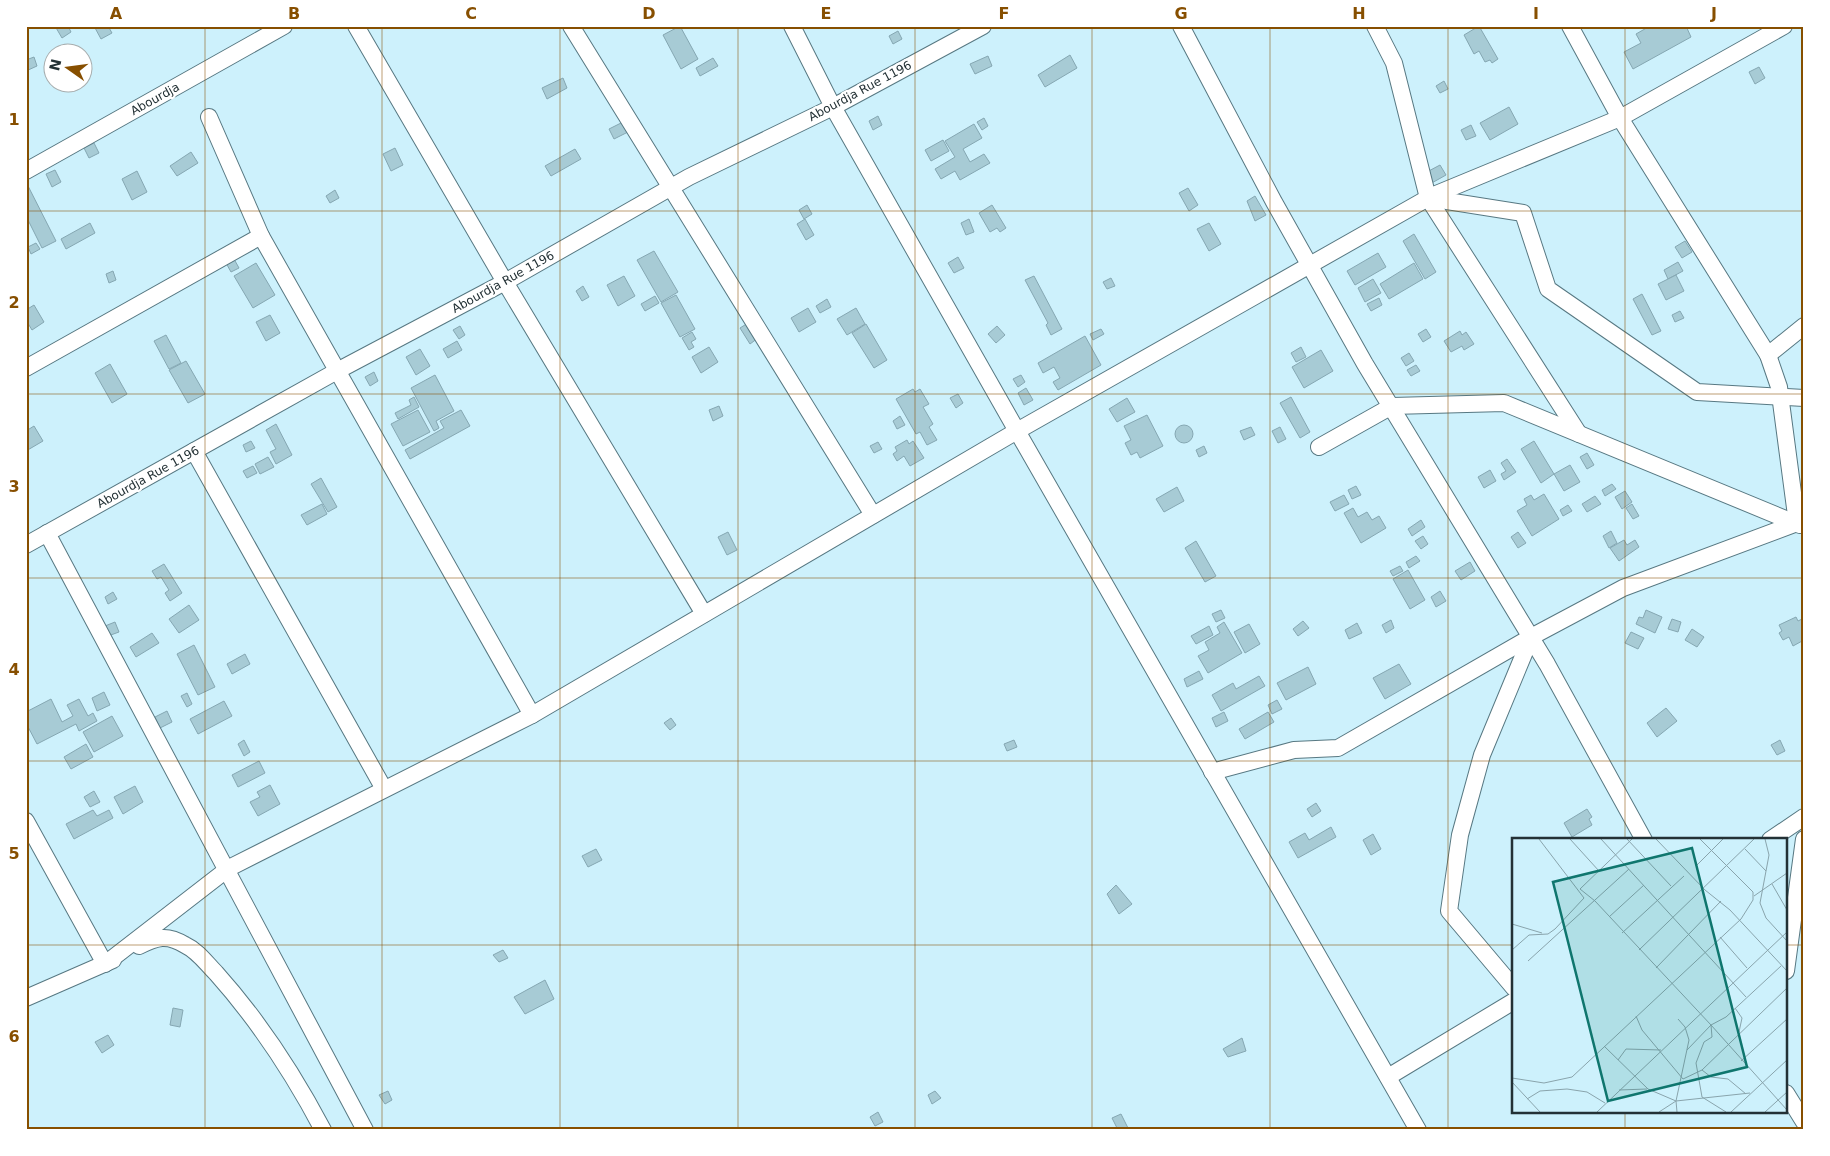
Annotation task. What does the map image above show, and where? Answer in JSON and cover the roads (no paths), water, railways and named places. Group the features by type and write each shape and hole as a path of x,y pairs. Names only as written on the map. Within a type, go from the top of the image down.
{"street":[{"name":"Abourdja","path":"26,171 284,26"},
{"path":"356,26 505,282 704,614"},
{"path":"571,26 873,515"},
{"path":"792,26 833,106 1017,431 1418,1130"},
{"name":"Abourdja Rue 1196","path":"26,545 337,371 505,282 671,188 833,106 984,26"},
{"path":"1181,26 1309,265 1365,364 1531,637 1643,838"},
{"path":"1375,26 1394,63 1428,198 1580,434"},
{"path":"1570,26 1620,118 1768,355 1780,397 1800,525"},
{"path":"105,964 226,870 532,715 1017,431 1428,198 1620,118 1774,29"},
{"path":"209,117 261,236 532,715"},
{"path":"1428,198 1523,213 1548,289 1697,392 1804,398"},
{"path":"26,368 261,236"},
{"path":"1768,355 1804,326"},
{"path":"1319,447 1392,406 1504,403 1800,525"},
{"path":"194,451 384,789"},
{"path":"1212,772 1294,750 1338,748 1531,637 1623,588 1800,525"},
{"path":"47,533 365,1130"},
{"path":"1512,986 1449,911 1460,834 1482,755 1531,637"},
{"path":"1773,838 1804,817"},
{"path":"26,821 105,964"},
{"path":"1788,955 1804,839"},
{"path":"26,998 105,964 157,937 172,939 186,945 198,954 250,1016 298,1086 323,1130"},
{"path":"1388,1077 1512,1002"},
{"path":"1788,1096 1804,1122"}]}
